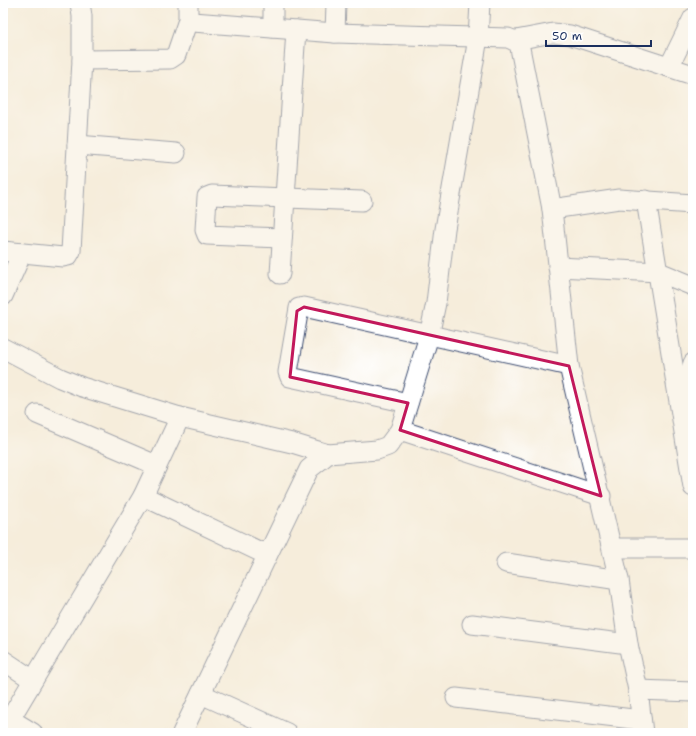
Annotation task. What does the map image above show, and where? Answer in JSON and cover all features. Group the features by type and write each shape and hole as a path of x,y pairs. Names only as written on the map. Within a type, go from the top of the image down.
{"street":[{"path":"3,251 63,257 68,256 71,251 82,60 82,16 80,3"},
{"path":"273,3 273,28"},
{"path":"335,33 336,3"},
{"path":"3,348 60,378 82,387 180,417 328,454 377,450 388,446 400,430 429,336 436,303 445,229 478,38 480,3"},
{"path":"82,60 170,59 176,55 188,11"},
{"path":"188,11 193,22 335,33 516,40 553,33 693,75"},
{"path":"669,67 693,18"},
{"path":"280,274 296,30"},
{"path":"456,698 642,726 638,690 628,644 619,580 601,496 569,366 552,209 520,47 516,40"},
{"path":"77,145 176,153"},
{"path":"282,238 207,235 205,230 207,197 212,195 362,201"},
{"path":"552,209 619,199 693,204"},
{"path":"646,200 693,487"},
{"path":"3,296 22,253"},
{"path":"558,268 659,272 693,286"},
{"path":"408,403 290,376 288,372 297,311 300,307 569,366"},
{"path":"680,409 693,363"},
{"path":"37,414 156,465"},
{"path":"33,733 6,725 143,496 156,465 180,417"},
{"path":"400,430 601,496"},
{"path":"182,733 309,470 328,454"},
{"path":"143,496 267,555"},
{"path":"612,548 693,548"},
{"path":"506,563 619,580"},
{"path":"472,624 628,644"},
{"path":"3,660 33,680"},
{"path":"638,690 693,692"},
{"path":"201,694 287,733"}],"highlighted area":[{"path":"304,307 569,366 601,496 400,430 408,403 290,377 297,311"}]}
